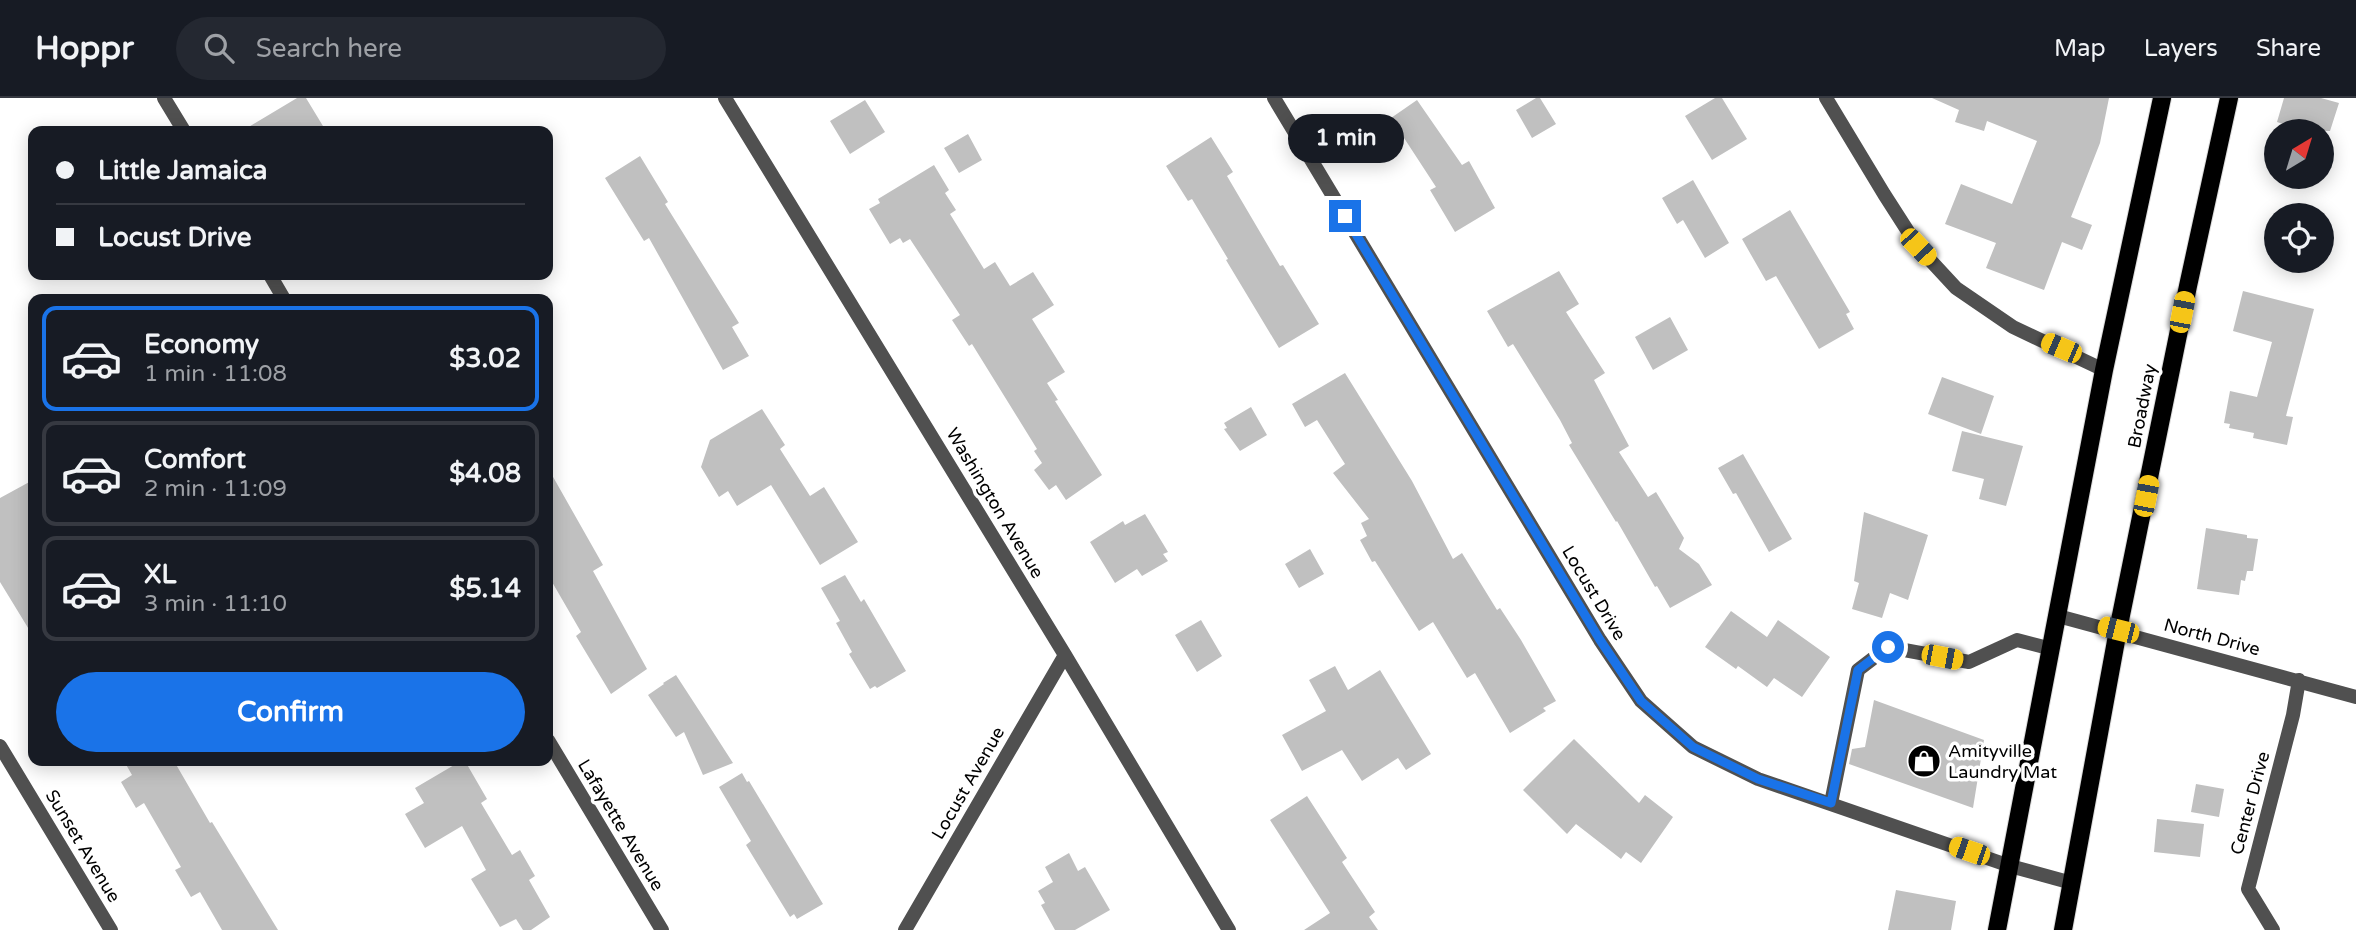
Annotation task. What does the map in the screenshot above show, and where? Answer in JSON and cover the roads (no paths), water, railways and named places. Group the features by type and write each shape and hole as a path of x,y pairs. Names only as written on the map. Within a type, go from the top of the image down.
{"main road":[{"path":"1997,930 2104,370 2162,98"},
{"name":"Broadway","path":"2063,930 2118,630 2229,98"}],"street":[{"path":"164,98 181,126"},
{"name":"Washington Avenue","path":"725,98 1065,655 1229,930"},
{"name":"Locust Drive","path":"1274,98 1600,640 1641,701 1693,747 1758,779 2010,866 2072,883"},
{"path":"1826,98 1918,247 1956,288 2013,327 2104,370"},
{"name":"North Drive","path":"2058,615 2356,697"},
{"path":"1831,803 1858,670 1888,647 1969,663 2017,639 2052,649"},
{"name":"Locust Avenue","path":"905,930 1065,655"},
{"name":"Center Drive","path":"2273,930 2248,888 2293,715 2299,680"},
{"name":"Sunset Avenue","path":"0,747 111,930"},
{"name":"Lafayette Avenue","path":"553,748 662,930"}],"place":[{"name":"Amityville Laundry Mat","path":"1924,761"}]}
